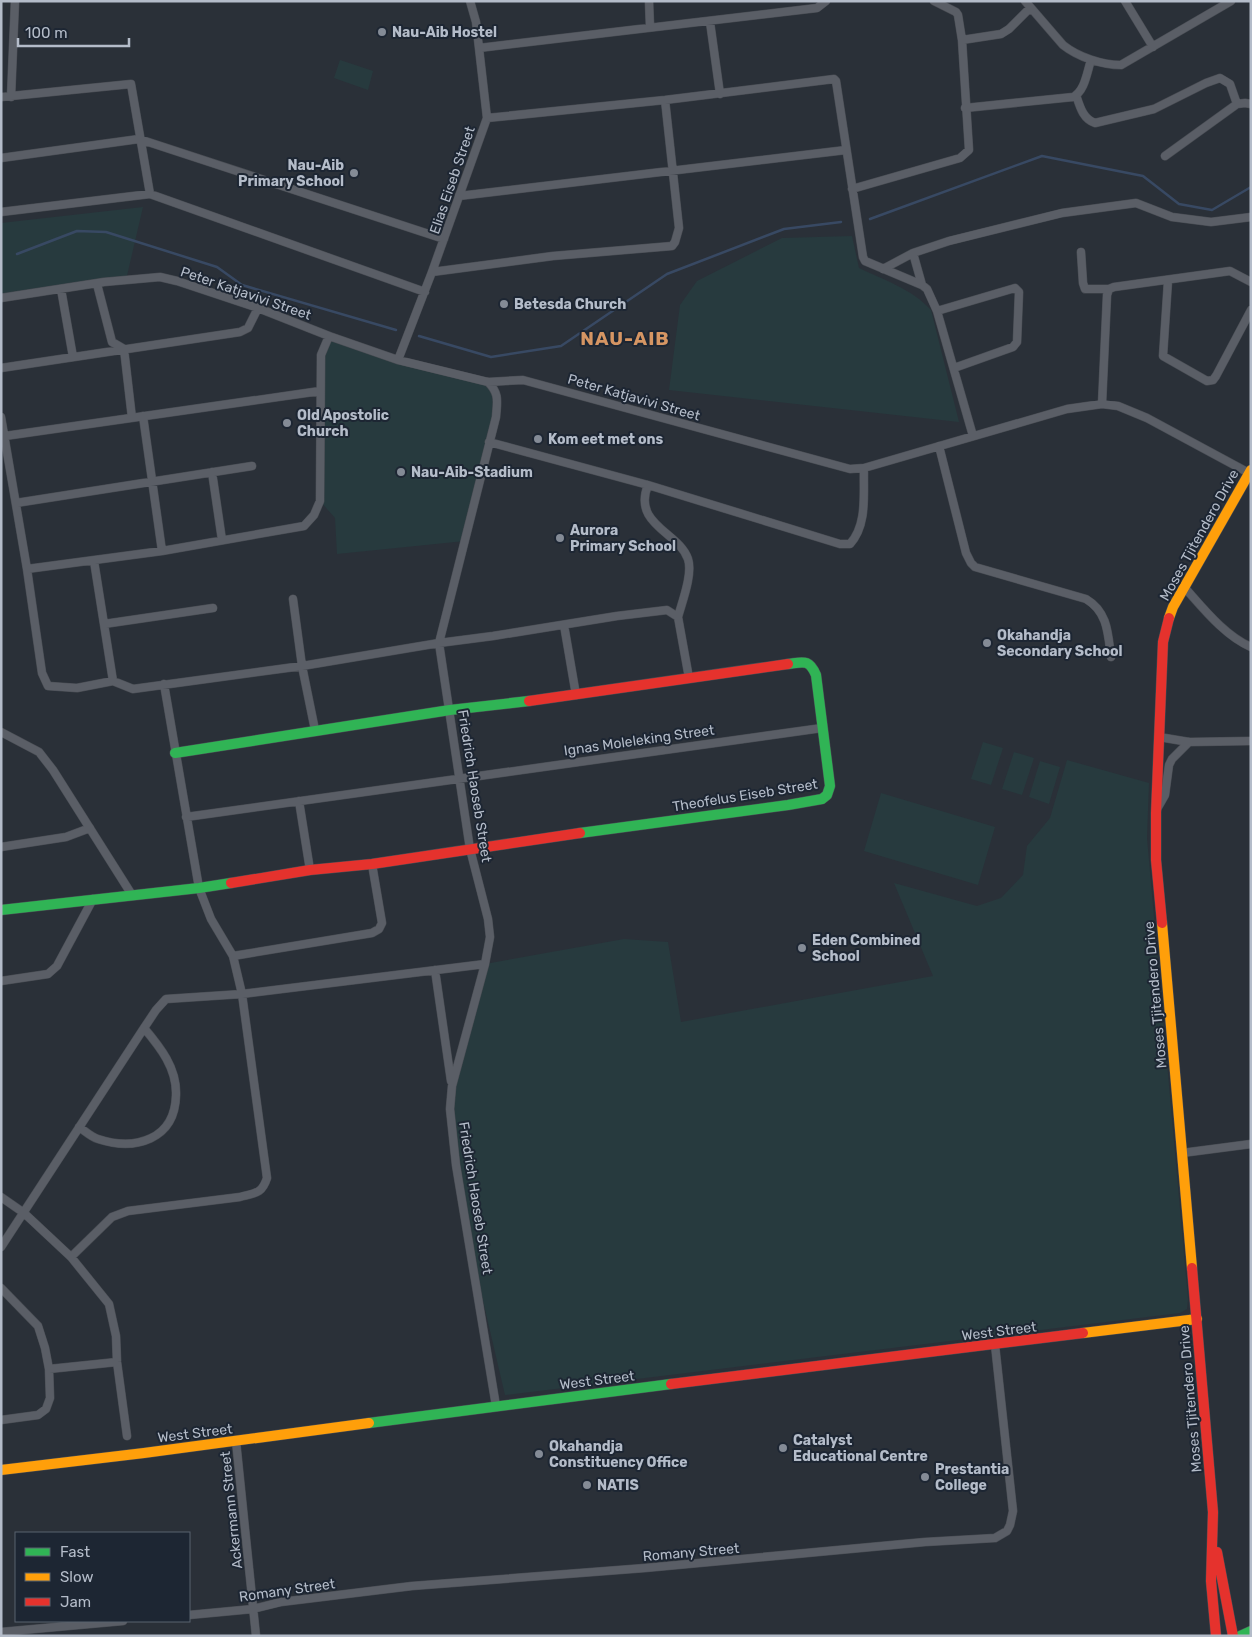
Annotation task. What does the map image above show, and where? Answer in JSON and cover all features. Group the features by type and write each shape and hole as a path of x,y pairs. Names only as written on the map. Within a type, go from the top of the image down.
{"main road":[{"name":"Moses Tjitendero Drive","path":"1216,1636 1211,1581 1214,1512 1156,860 1156,813 1163,642 1173,607 1250,472"},
{"name":"Theofelus Eiseb Street","path":"175,753 450,710 576,695 805,662 812,666 816,675 830,786 827,795 822,799 470,849"},
{"path":"1,910 199,888 310,870 372,864 470,849"},
{"name":"West Street","path":"1,1470 1197,1319"},
{"name":"Moses Tjitendero Drive","path":"1214,1539 1233,1636"},
{"path":"1240,1636 1251,1631"}],"street":[{"path":"11,97 15,1"},
{"name":"Elias Eiseb Street","path":"398,360 460,196 486,118 476,22 470,1"},
{"path":"649,1 650,27"},
{"path":"479,48 817,8 826,1"},
{"path":"852,189 960,158 969,150 962,40 958,15 956,12 934,1"},
{"path":"1125,1 1153,47"},
{"path":"962,40 1001,34 1009,29 1028,4 1063,45 1070,50 1091,60 1121,65 1231,1"},
{"path":"710,22 720,94"},
{"path":"966,108 1076,96 1082,88 1091,60"},
{"path":"1076,96 1080,109 1088,121 1095,123 1154,109 1220,78 1230,84 1237,104"},
{"path":"486,118 720,94 834,79 837,83 863,257 865,261 922,285 927,289 937,311 973,436"},
{"path":"1,98 131,84 150,194"},
{"path":"432,272 553,256 672,246 676,242 679,228 665,100"},
{"path":"1165,156 1237,104 1251,104"},
{"path":"1,158 139,139 444,239"},
{"path":"460,196 846,150"},
{"path":"1,212 150,194 425,292"},
{"path":"882,269 913,253 1062,212 1136,203 1172,217 1211,222 1251,217"},
{"path":"1081,252 1085,289 1109,289 1230,271 1251,282"},
{"path":"913,253 922,285"},
{"name":"Peter Katjavivi Street","path":"1,298 160,277 258,308 329,336 398,360 488,382 523,380 850,469 864,468 1067,409 1102,404 1118,406 1147,418 1250,472"},
{"path":"1168,280 1163,356 1207,381 1213,380 1216,376 1251,310"},
{"path":"97,284 112,342 124,350 132,418"},
{"path":"937,311 1015,288 1019,292 1016,344 954,368"},
{"path":"61,289 73,357"},
{"path":"1102,404 1107,295 1109,289"},
{"path":"1,368 240,332 248,328 258,308"},
{"path":"27,569 162,551 304,526 314,515 320,501 321,355 329,336"},
{"name":"Friedrich Haoseb Street","path":"488,382 495,388 497,396 496,418 439,642 470,849 488,919 490,937 485,964 452,1086 450,1108 456,1165 496,1406"},
{"path":"5,436 320,391"},
{"path":"143,416 162,551"},
{"path":"1,417 27,569 42,673 48,686 77,688 113,681 133,689 302,666 439,642 493,636 667,610 678,617"},
{"path":"489,442 648,485 840,544 850,544 861,526 864,468"},
{"path":"939,446 966,553 971,563 975,567 1086,599 1092,603 1100,610 1106,624 1111,657"},
{"path":"16,503 252,466"},
{"path":"212,472 222,540"},
{"path":"648,485 645,493 645,504 651,520 688,558 689,566 686,588 678,617 689,678"},
{"path":"94,561 113,681"},
{"path":"1185,588 1213,619 1243,644 1251,647"},
{"path":"293,599 302,666 316,730"},
{"path":"104,624 214,608"},
{"path":"564,625 576,695"},
{"path":"71,1256 112,1217 128,1211 258,1193 264,1187 267,1178 242,994 232,956 211,919 199,888 164,684"},
{"name":"Ignas Moleleking Street","path":"186,817 822,728"},
{"path":"1,732 39,752 53,770 132,895"},
{"path":"1159,737 1189,742 1251,741"},
{"path":"1156,813 1165,795 1169,765 1172,759 1189,742"},
{"path":"299,801 310,870"},
{"path":"1,847 66,837 90,828"},
{"path":"232,956 372,933 379,930 382,923 372,864"},
{"path":"1,981 48,974 57,966 93,899"},
{"path":"1,1247 24,1214 78,1127 156,1010 166,999 242,994 485,964"},
{"path":"435,970 452,1086"},
{"path":"78,1127 96,1138 117,1143 145,1141 163,1132 172,1115 176,1095 172,1074 164,1053 144,1028"},
{"path":"1182,1153 1251,1144"},
{"path":"1,1197 24,1214 71,1256 109,1304 116,1336 117,1362 127,1436"},
{"path":"1,1288 38,1326 49,1369 50,1398 46,1409 38,1415 1,1420"},
{"name":"Romany Street","path":"190,1615 253,1609 280,1602 412,1586 673,1566 925,1542 996,1538 1007,1530 1013,1511 995,1345"},
{"path":"49,1369 117,1362"},
{"name":"Ackermann Street","path":"236,1441 256,1636"},
{"path":"1,1632 112,1622"}],"green space":[{"path":"340,60 373,71 368,90 334,78"},
{"path":"143,207 126,280 1,298 1,223"},
{"path":"852,236 859,268 915,296 931,310 959,422 669,390 680,305 697,281 782,238"},
{"name":"Nau-Aib-Stadium","path":"329,336 488,382 497,396 465,541 337,554 335,518 320,501 321,355"},
{"path":"983,742 1003,748 991,785 971,779"},
{"path":"1014,752 1034,758 1022,795 1002,789"},
{"path":"1067,760 1149,783 1147,838 1188,1299 1187,1309 1180,1313 505,1395 470,1245 450,1109 485,964 624,939 668,942 681,1022 933,976 894,883 977,906 1001,898 1023,875 1027,846 1050,818"},
{"path":"1040,761 1060,767 1049,804 1029,797"},
{"path":"881,793 995,827 978,885 864,851"}],"waterway":[{"path":"870,219 1042,156 1143,176 1179,204 1212,210 1251,187"},
{"path":"419,336 491,357 561,346 667,274 784,229 841,222"},
{"path":"17,254 77,231 106,232 217,267 242,285 396,330"}],"traffic: fast":[{"path":"580,833 788,805 822,799 827,795 830,786 816,675 808,664 788,664"},
{"path":"175,753 450,710 529,701"},
{"path":"1,910 231,883"},
{"path":"369,1423 671,1384"},
{"path":"1240,1636 1251,1631"}],"traffic: slow":[{"path":"1169,618 1173,607 1251,470"},
{"path":"1162,923 1192,1268"},
{"path":"1083,1333 1197,1319"},
{"path":"1,1470 369,1423"}],"traffic: jam":[{"path":"1162,923 1156,860 1156,813 1163,642 1169,618"},
{"path":"529,701 788,664"},
{"path":"231,883 310,870 372,864 580,833"},
{"path":"1192,1268 1213,1512 1211,1581 1216,1636"},
{"path":"671,1384 1083,1333"},
{"path":"1217,1552 1233,1636"}],"place":[{"name":"Nau-Aib Hostel","path":"382,32"},
{"name":"Nau-Aib Primary School","path":"354,173"},
{"name":"Betesda Church","path":"504,304"},
{"name":"Old Apostolic Church","path":"287,423"},
{"name":"Kom eet met ons","path":"538,439"},
{"name":"Nau-Aib-Stadium","path":"401,472"},
{"name":"Aurora Primary School","path":"560,538"},
{"name":"Okahandja Secondary School","path":"987,643"},
{"name":"Eden Combined School","path":"802,948"},
{"name":"Catalyst Educational Centre","path":"783,1448"},
{"name":"Okahandja Constituency Office","path":"539,1454"},
{"name":"Prestantia College","path":"925,1477"},
{"name":"NATIS","path":"587,1485"}],"district":[{"name":"NAU-AIB","path":"625,338"}]}
